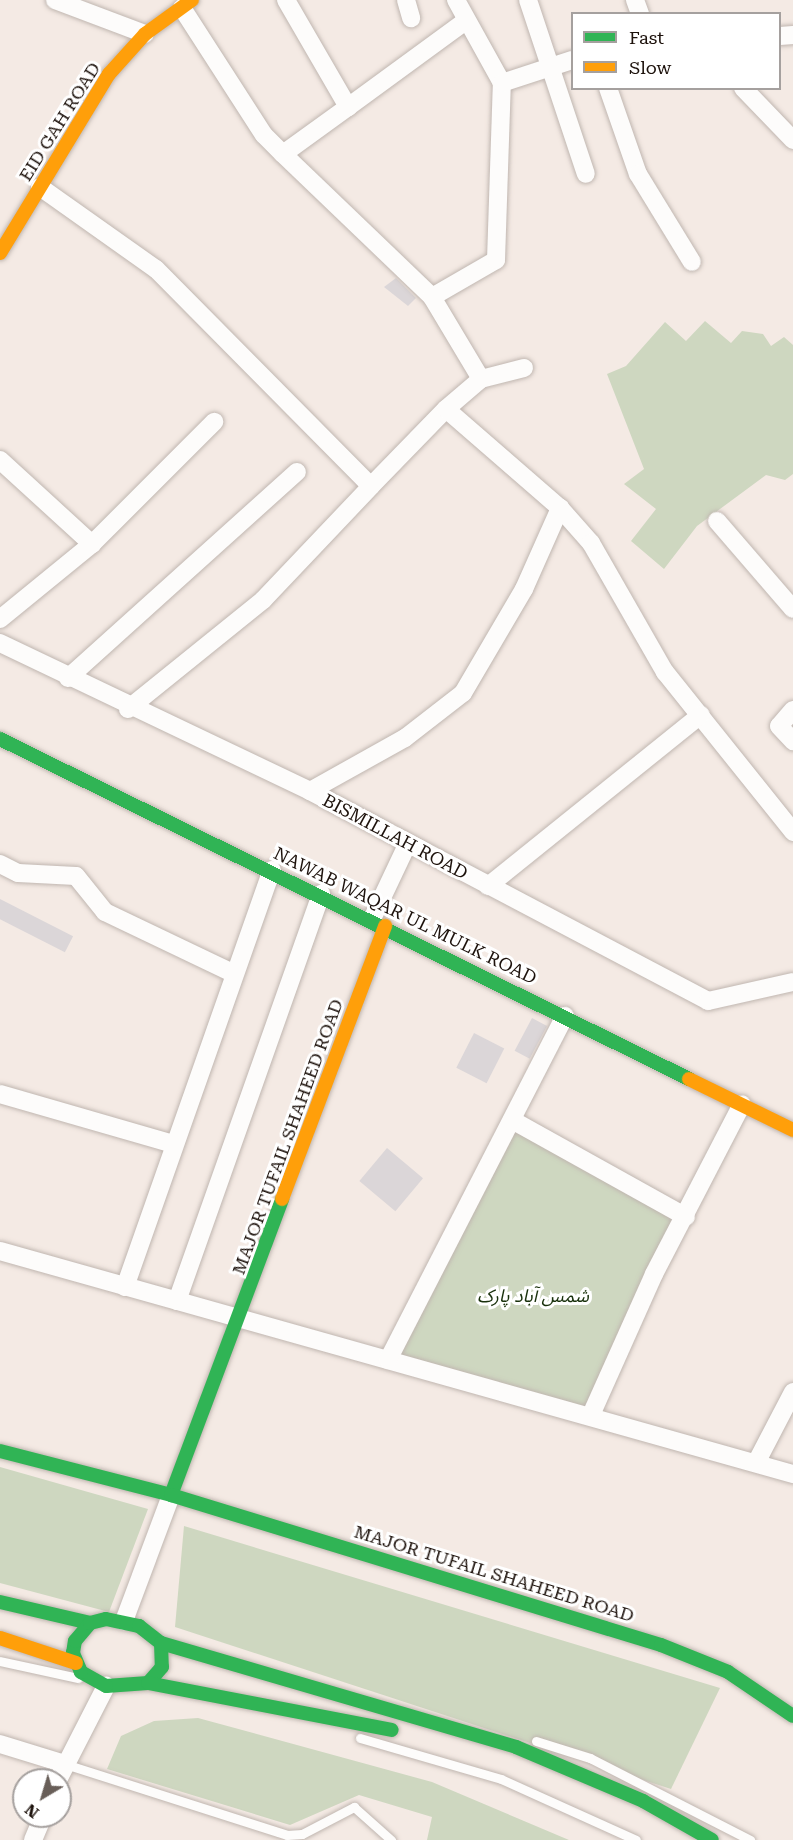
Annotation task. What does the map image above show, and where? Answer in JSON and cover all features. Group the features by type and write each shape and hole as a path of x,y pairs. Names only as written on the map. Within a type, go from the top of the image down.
{"street":[{"path":"55,0 145,34"},
{"path":"286,0 348,107"},
{"path":"406,0 411,18"},
{"path":"432,297 496,260 502,83 464,22 456,0"},
{"path":"528,0 586,174"},
{"path":"187,4 264,135 432,297 481,379"},
{"name":"EID GAH ROAD","path":"0,253 109,74 145,34 187,4"},
{"path":"283,154 464,22"},
{"path":"502,83 571,61"},
{"path":"609,90 638,174 692,262"},
{"path":"745,90 793,140"},
{"path":"40,187 156,268 371,486"},
{"path":"128,708 263,600 446,409 481,379 524,368"},
{"path":"446,409 560,508 591,543 665,672 793,832"},
{"path":"0,619 92,544 214,422"},
{"path":"0,460 92,544"},
{"path":"68,678 297,472"},
{"path":"310,791 405,738 463,693 524,590 560,508"},
{"path":"717,521 793,609"},
{"name":"BISMILLAH ROAD","path":"0,643 128,708 310,791 407,845 708,1001 793,982"},
{"path":"793,710 778,726 793,741"},
{"path":"488,886 701,715"},
{"name":"NAWAB WAQAR UL MULK ROAD","path":"0,739 378,922 793,1130"},
{"path":"378,922 407,845"},
{"path":"0,864 18,873 76,876 105,912 233,973"},
{"path":"125,1287 233,973 272,870"},
{"path":"177,1302 321,894"},
{"name":"MAJOR TUFAIL SHAHEED ROAD","path":"171,1495 239,1319 378,922"},
{"path":"388,1360 565,1016"},
{"path":"0,1094 173,1144"},
{"path":"591,1415 654,1274 686,1217 742,1104"},
{"path":"512,1120 686,1217"},
{"path":"0,1251 177,1302 591,1415 793,1474"},
{"path":"756,1463 793,1392"},
{"name":"MAJOR TUFAIL SHAHEED ROAD","path":"0,1451 171,1495 660,1645 728,1672 793,1716"},
{"path":"124,1620 171,1495"},
{"path":"0,1602 90,1623 124,1620 161,1643 516,1747 643,1801 712,1840"},
{"path":"76,1663 75,1641 90,1623"},
{"path":"0,1638 76,1663 107,1685 148,1683 345,1718 411,1736"},
{"path":"148,1683 162,1667 161,1643"},
{"path":"64,1768 107,1685"},
{"path":"0,1744 53,1768"},
{"path":"506,1761 634,1814 681,1840"}],"lane":[{"path":"0,1661 284,1722"},
{"path":"353,1699 469,1720 590,1758 722,1821 750,1840"},
{"path":"342,1735 501,1779 636,1840"},
{"path":"72,1775 287,1835 302,1834 354,1807 391,1840"}],"green space":[{"path":"705,321 731,343 742,331 763,334 771,346 784,337 793,345 793,474 785,480 766,475 697,526 664,569 631,541 656,509 624,484 644,469 607,374 626,366 665,322 686,341"},
{"name":"شمس آباد پارک","path":"513,1126 679,1219 589,1412 392,1358"},
{"path":"0,1467 148,1509 109,1612 0,1583"},
{"path":"184,1526 720,1688 671,1789 175,1627"},
{"path":"198,1718 432,1782 569,1840 427,1840 432,1817 359,1795 290,1825 107,1769 121,1736 154,1721"}],"building":[{"path":"396,278 416,298 408,306 384,287"},
{"path":"0,899 73,936 65,952 0,919"},
{"path":"532,1018 547,1026 530,1059 515,1051"},
{"path":"474,1033 504,1048 487,1083 456,1068"},
{"path":"387,1148 423,1178 395,1211 359,1181"}],"traffic: fast":[{"path":"0,739 689,1079"},
{"path":"0,1451 171,1495 282,1199"},
{"path":"171,1495 661,1645 728,1672 793,1716"},
{"path":"0,1602 90,1623"},
{"path":"106,1619 139,1626 161,1643 162,1667 148,1683 106,1686 81,1672 73,1653 75,1641 90,1623 106,1619"},
{"path":"161,1643 516,1747 643,1801 712,1840"},
{"path":"148,1683 391,1730"}],"traffic: slow":[{"path":"0,253 109,74 145,34 192,0"},
{"path":"282,1199 385,926"},
{"path":"689,1079 793,1130"},
{"path":"0,1638 76,1663"}]}
